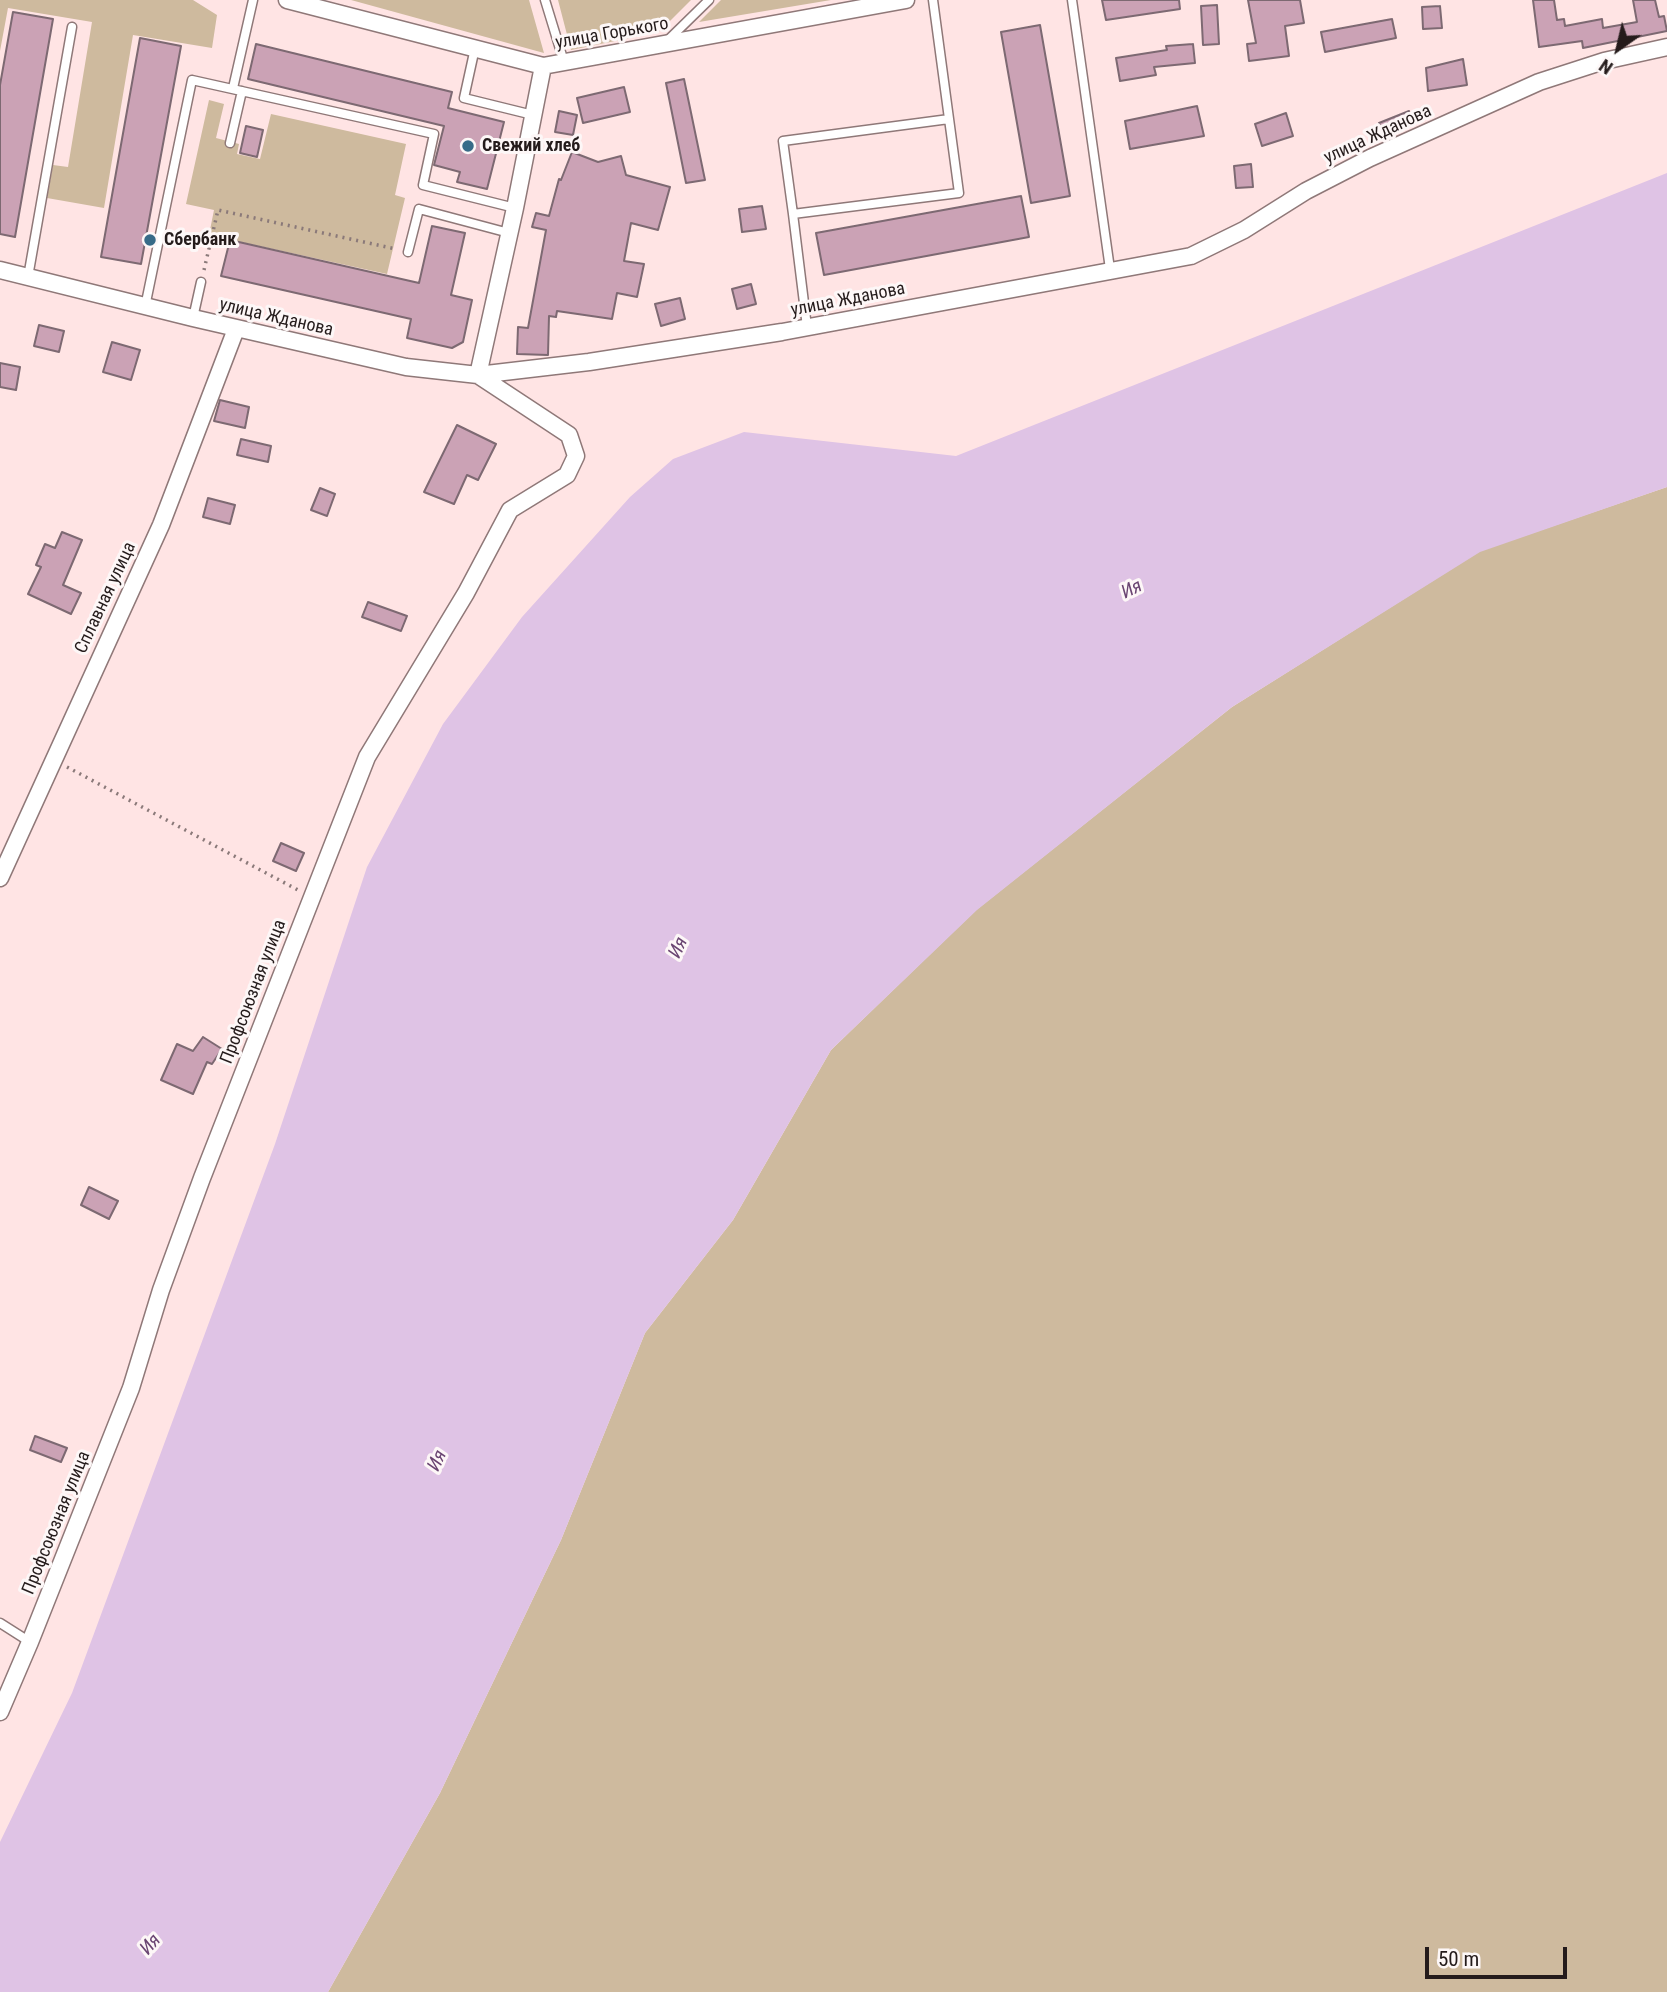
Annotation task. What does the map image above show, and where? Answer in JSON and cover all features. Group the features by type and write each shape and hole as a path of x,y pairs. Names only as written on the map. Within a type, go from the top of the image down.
{"street":[{"name":"улица Горького","path":"287,0 542,66 895,1"},
{"name":"улица Жданова","path":"0,270 236,329 407,368 478,375 589,362 807,327 1191,256 1244,230 1306,191 1370,158 1539,82 1604,61 1667,47"},
{"path":"478,375 515,208 542,66"},
{"name":"Сплавная улица","path":"0,878 160,525 236,329"},
{"name":"Профсоюзная улица","path":"0,1712 131,1388 161,1290 188,1215 367,757 466,593 510,510 567,475 576,456 569,435 478,375"}],"lane":[{"path":"230,143 253,0"},
{"path":"545,0 564,62"},
{"path":"664,44 709,0"},
{"path":"793,214 959,193 933,0"},
{"path":"1072,0 1110,269"},
{"path":"28,277 72,27"},
{"path":"475,48 464,98 533,115"},
{"path":"145,307 192,80 434,134 423,185 515,208"},
{"path":"807,327 783,141 949,119"},
{"path":"408,252 419,209 509,233"},
{"path":"193,318 201,282"},
{"path":"0,1623 30,1642"}],"path":[{"path":"201,282 218,210 408,252"},
{"path":"53,759 312,898"}],"shaded area":[{"path":"0,0 193,0 217,15 212,48 133,35 104,208 47,198 53,165 68,167 92,22 8,8 0,51"},
{"path":"351,0 529,0 544,53"},
{"path":"558,0 691,0 659,32 571,50"},
{"path":"721,0 831,0 699,22"},
{"path":"209,100 224,104 216,138 239,144 237,154 260,159 271,114 406,144 395,195 405,198 387,274 209,235 214,210 186,204"},
{"path":"1667,487 1667,1992 328,1992 440,1793 561,1540 645,1333 733,1220 831,1050 976,910 1232,707 1480,551"}],"water":[{"name":"Ия","path":"1667,173 1667,487 1480,552 1232,707 977,910 831,1050 733,1220 645,1333 561,1540 440,1793 328,1992 0,1992 0,1842 72,1693 275,1144 367,867 443,724 522,617 630,497 673,459 744,432 956,456"}],"building":[{"path":"1102,0 1179,0 1180,9 1106,20"},
{"path":"1248,0 1300,0 1304,23 1285,26 1289,56 1249,61 1247,44 1256,43"},
{"path":"1533,0 1554,0 1557,20 1564,19 1565,26 1602,19 1603,28 1637,22 1633,0 1655,0 1659,17 1664,16 1667,31 1583,48 1582,41 1539,47"},
{"path":"1217,5 1219,44 1203,45 1201,6"},
{"path":"1440,6 1442,28 1423,29 1422,7"},
{"path":"13,12 53,19 15,237 0,234 0,85"},
{"path":"1392,19 1396,38 1325,52 1321,32"},
{"path":"1040,25 1070,196 1031,203 1001,32"},
{"path":"140,38 181,46 141,264 101,257"},
{"path":"256,44 452,92 448,108 504,122 487,189 457,182 460,172 434,165 444,126 248,79"},
{"path":"1193,44 1195,63 1154,67 1156,75 1120,81 1116,58 1167,50 1166,46"},
{"path":"1463,59 1467,85 1428,91 1426,68"},
{"path":"684,79 705,180 686,183 666,83"},
{"path":"624,87 630,112 583,123 577,98"},
{"path":"1197,106 1204,136 1130,149 1125,121"},
{"path":"559,111 577,115 573,135 555,132"},
{"path":"1409,111 1412,125 1384,136 1379,123"},
{"path":"1286,113 1293,136 1262,146 1255,124"},
{"path":"246,126 263,130 257,157 240,153"},
{"path":"572,152 598,162 621,156 626,175 670,187 658,230 631,223 624,261 644,264 637,297 617,293 612,319 557,311 556,317 549,316 548,355 517,354 518,327 528,328 546,230 532,227 536,213 549,216 559,179 561,180"},
{"path":"1251,164 1253,187 1236,188 1234,166"},
{"path":"1021,196 1029,237 824,275 816,233"},
{"path":"762,206 766,229 742,232 739,209"},
{"path":"432,226 465,233 451,295 472,300 463,342 452,348 407,338 411,319 221,276 230,240 419,283"},
{"path":"751,284 756,304 737,309 732,289"},
{"path":"680,298 685,319 661,326 655,304"},
{"path":"39,325 64,331 59,352 34,346"},
{"path":"112,342 140,350 131,380 103,372"},
{"path":"0,363 20,367 16,390 0,387"},
{"path":"220,400 249,407 245,428 214,421"},
{"path":"457,425 496,444 478,480 467,475 454,504 424,492"},
{"path":"241,439 271,446 268,462 237,455"},
{"path":"320,488 335,494 327,516 311,510"},
{"path":"208,498 235,505 230,524 203,517"},
{"path":"62,532 82,540 63,585 81,593 71,614 28,594 41,567 36,565 45,544 55,548"},
{"path":"368,602 407,616 401,631 362,617"},
{"path":"281,843 304,853 296,871 273,861"},
{"path":"203,1037 222,1049 212,1064 207,1062 193,1094 161,1080 177,1044 193,1051"},
{"path":"89,1187 118,1201 109,1219 81,1205"},
{"path":"35,1436 67,1448 61,1462 30,1450"}],"place":[{"name":"Свежий хлеб","path":"468,146"},
{"name":"Сбербанк","path":"150,240"}]}
